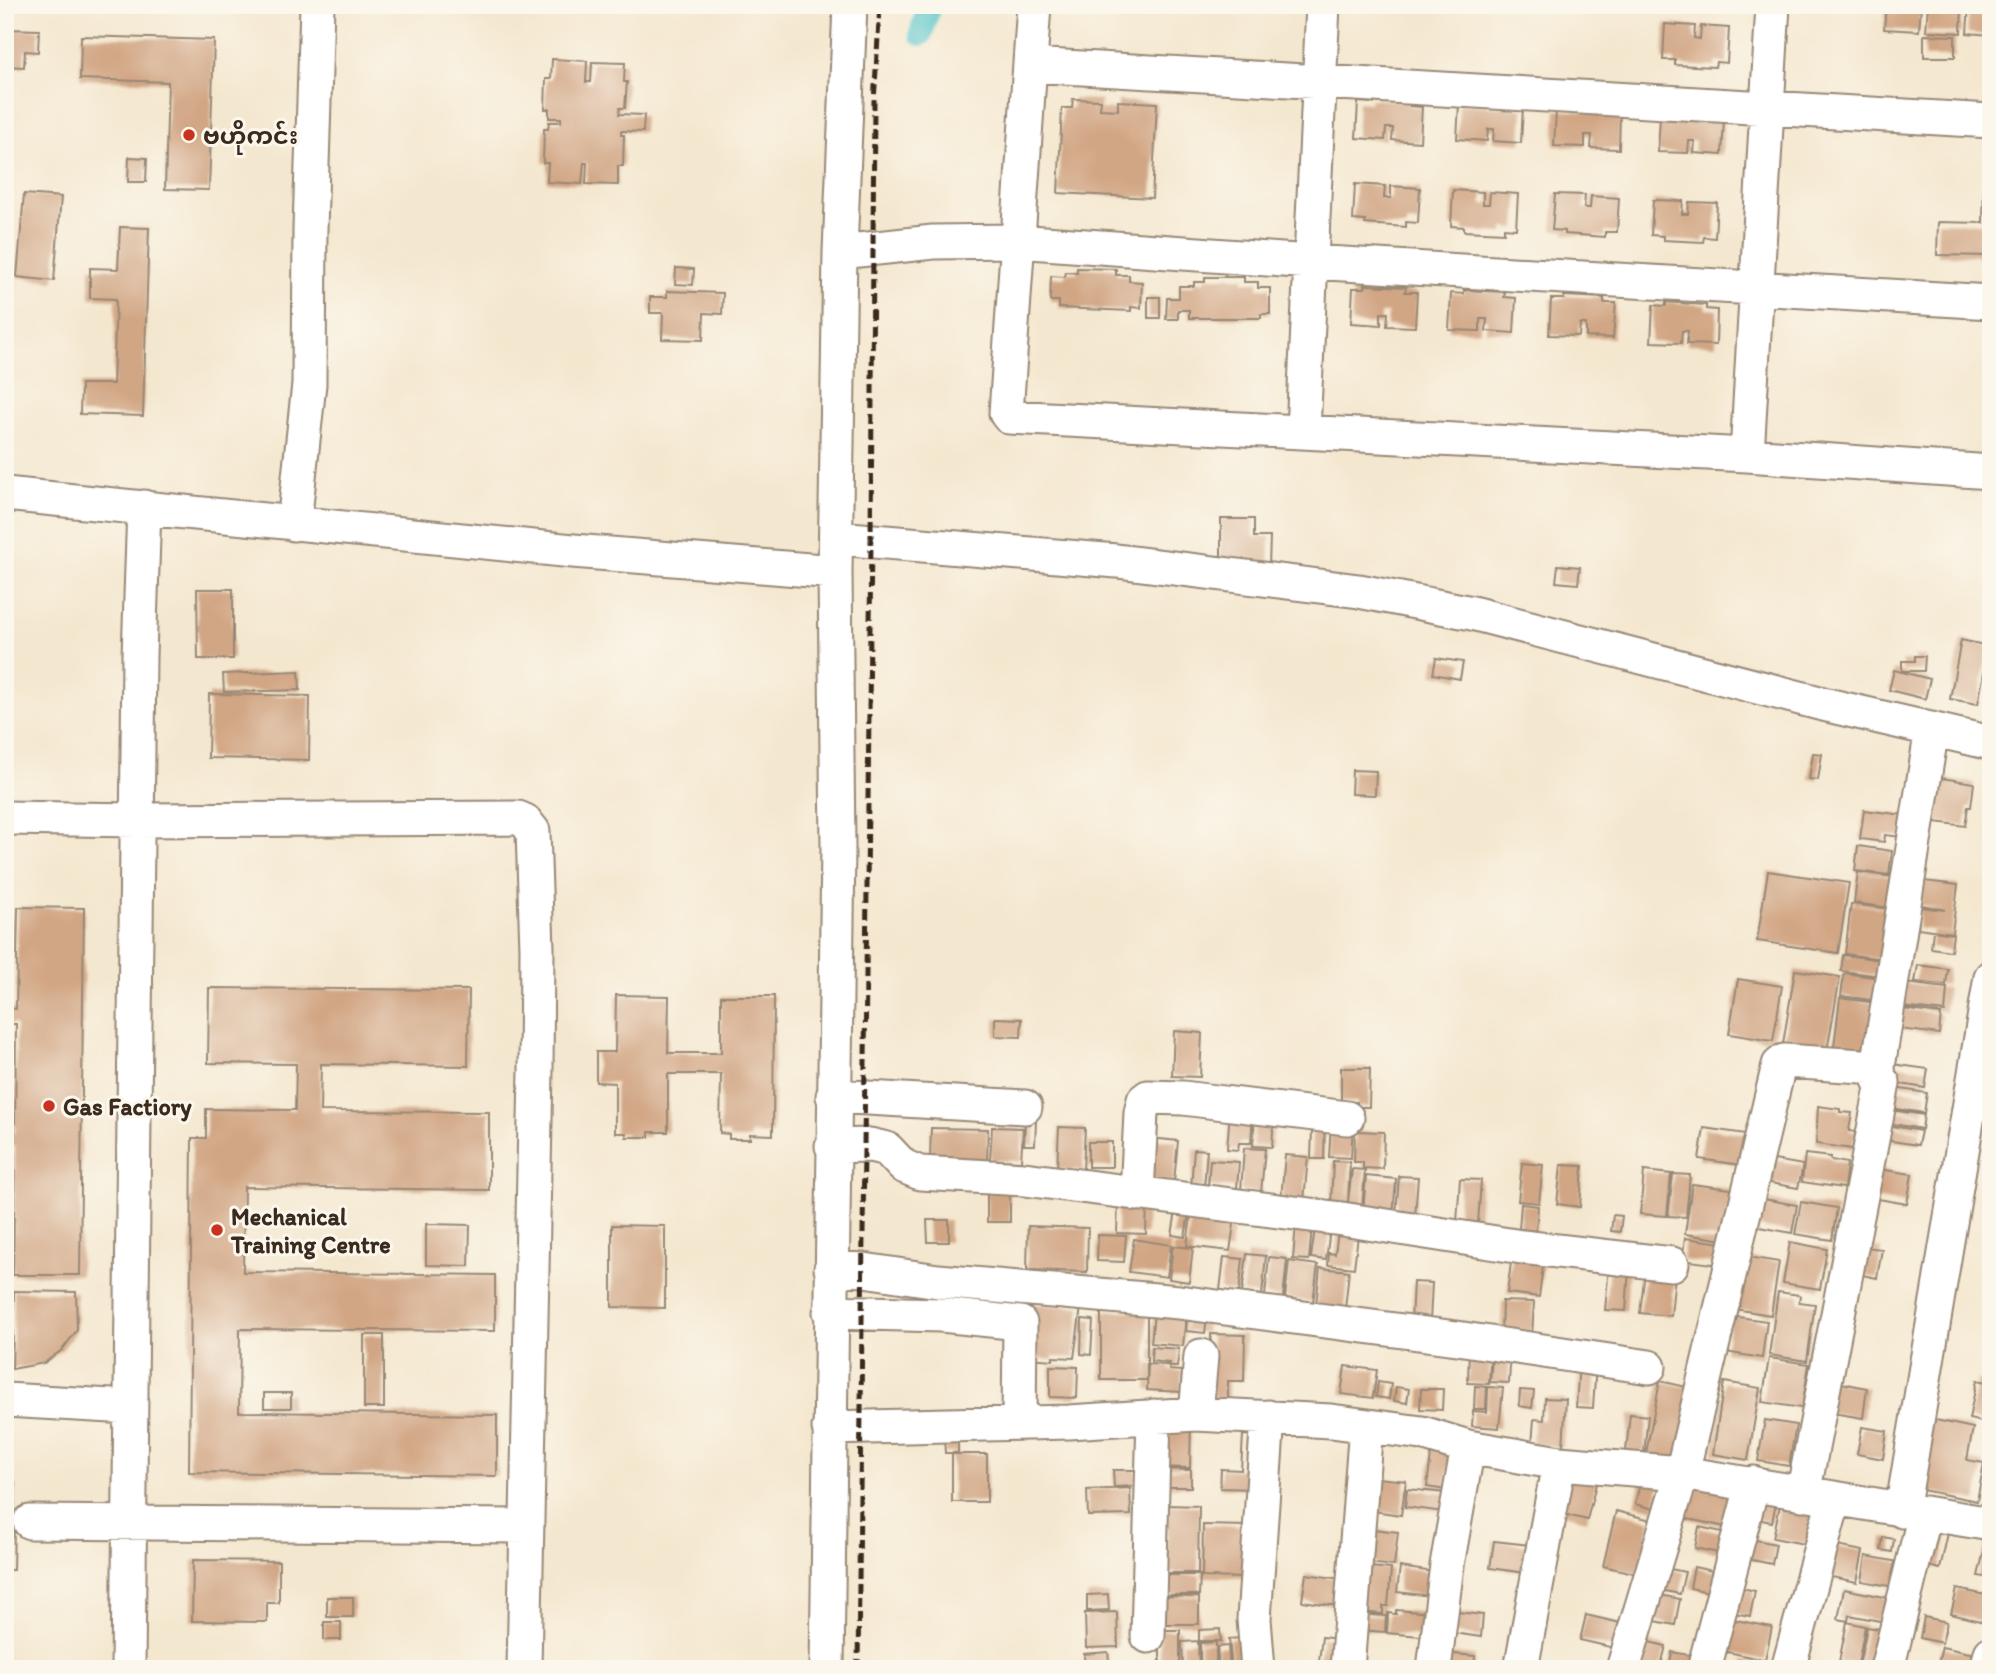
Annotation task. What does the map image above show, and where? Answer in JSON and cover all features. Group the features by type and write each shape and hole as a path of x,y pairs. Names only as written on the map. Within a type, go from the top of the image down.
{"street":[{"path":"294,524 309,384 310,229 317,5"},
{"path":"827,1669 838,846 835,572 840,253 850,5"},
{"path":"1034,5 1016,242 1006,413 1009,417 1747,455 1991,472"},
{"path":"1303,431 1323,5"},
{"path":"1747,455 1773,5"},
{"path":"1030,65 1991,121"},
{"path":"840,253 933,242 1016,242 1991,302"},
{"path":"5,494 586,552 835,572"},
{"path":"128,1669 137,820 144,507"},
{"path":"836,538 1117,561 1359,591 1472,613 1932,729 1990,741"},
{"path":"1788,1669 1883,1083 1878,1067 1932,729"},
{"path":"5,818 518,818 525,821 533,831 537,949 536,1070 524,1669"},
{"path":"1887,1669 1914,1512 1991,977"},
{"path":"1623,1669 1682,1472 1779,1065 1784,1061 1878,1067"},
{"path":"833,1096 1025,1107"},
{"path":"1137,1194 1141,1113 1144,1100 1148,1097 1182,1098 1348,1118"},
{"path":"832,1146 870,1145 887,1149 904,1166 920,1173 1024,1179 1342,1219 1522,1247 1672,1264"},
{"path":"831,1269 864,1270 938,1281 1179,1303 1457,1338 1649,1367"},
{"path":"1019,1423 1021,1289"},
{"path":"830,1312 941,1315 1020,1322"},
{"path":"1196,1414 1201,1356"},
{"path":"5,1400 130,1407"},
{"path":"829,1428 1019,1423 1196,1414 1268,1417 1422,1433 1468,1447 1559,1463 1682,1472 1991,1524"},
{"path":"1148,1636 1154,1416"},
{"path":"1258,1669 1254,1619 1268,1417"},
{"path":"1348,1669 1366,1426"},
{"path":"1434,1669 1447,1565 1468,1447"},
{"path":"1521,1669 1559,1463"},
{"path":"1704,1669 1753,1483"},
{"path":"30,1522 527,1526"},
{"path":"1987,1669 1991,1653"}],"building":[{"path":"1886,5 1921,5 1919,31 1884,29"},
{"path":"1928,5 1962,5 1961,33 1926,31"},
{"path":"1969,5 1991,5 1991,35 1967,33"},
{"path":"1665,24 1695,26 1694,38 1700,39 1701,26 1729,28 1727,63 1716,62 1715,67 1675,65 1675,60 1663,60"},
{"path":"5,29 39,30 38,52 25,51 24,67 5,66"},
{"path":"1924,35 1955,36 1955,57 1924,57"},
{"name":"ဗဟိုကင်း","path":"81,36 214,40 209,190 165,189 168,82 80,79"},
{"path":"552,59 587,61 586,82 591,82 592,62 625,63 625,108 620,108 619,114 644,115 643,132 621,131 621,135 624,135 623,166 618,166 618,185 586,184 587,163 584,163 582,184 547,182 548,163 543,163 544,129 548,129 549,122 561,122 561,118 549,118 549,109 545,109 546,79 551,79"},
{"path":"1073,99 1101,100 1100,109 1118,110 1118,101 1157,103 1152,198 1058,193 1062,108 1072,108"},
{"path":"1370,99 1410,101 1410,106 1422,107 1420,142 1392,140 1393,128 1386,128 1385,140 1356,138 1358,102 1370,103"},
{"path":"1459,104 1523,108 1521,143 1493,141 1494,129 1488,129 1487,141 1457,139"},
{"path":"1556,110 1620,114 1619,149 1591,148 1592,135 1585,135 1585,147 1554,146"},
{"path":"1660,116 1724,120 1722,155 1694,153 1695,141 1689,141 1688,153 1658,152"},
{"path":"129,157 147,158 146,182 128,182"},
{"path":"1984,182 1991,182 1991,256 1937,255 1938,222 1983,223"},
{"path":"1355,184 1385,186 1384,198 1391,198 1391,186 1420,188 1418,223 1406,222 1406,227 1365,224 1366,221 1353,220"},
{"path":"1453,190 1483,192 1483,204 1489,204 1490,192 1518,194 1516,229 1504,228 1504,233 1464,231 1464,227 1451,226"},
{"path":"24,194 61,197 54,281 17,277"},
{"path":"1555,194 1585,195 1584,208 1590,208 1591,196 1619,198 1617,232 1605,232 1605,237 1565,234 1565,231 1552,230"},
{"path":"1653,200 1683,201 1682,214 1688,214 1689,202 1717,203 1715,238 1704,237 1703,242 1663,240 1663,236 1651,235"},
{"path":"120,227 149,228 143,416 80,414 81,384 113,384 116,299 90,298 90,268 118,269"},
{"path":"676,268 694,269 693,285 675,284"},
{"path":"1077,268 1116,269 1116,275 1129,275 1129,281 1142,282 1141,308 1131,307 1131,311 1059,308 1059,301 1050,301 1051,276 1065,277 1066,272 1077,273"},
{"path":"1205,277 1244,277 1244,282 1258,282 1258,288 1270,288 1270,314 1261,314 1261,318 1189,318 1189,310 1178,310 1178,319 1166,319 1167,298 1179,298 1179,286 1194,286 1194,282 1205,282"},
{"path":"1365,285 1406,287 1405,292 1417,292 1415,327 1387,326 1388,313 1381,313 1381,325 1351,323 1353,288 1365,288"},
{"path":"1464,290 1505,292 1504,297 1516,298 1514,333 1486,331 1487,319 1480,319 1480,331 1449,330 1451,293 1464,294"},
{"path":"667,291 723,293 722,314 704,313 703,340 662,339 663,313 650,313 650,297 667,297"},
{"path":"1564,296 1604,298 1604,303 1616,303 1613,338 1586,337 1586,324 1580,324 1579,336 1549,335 1551,299 1564,299"},
{"path":"1148,297 1160,297 1160,318 1148,318"},
{"path":"1666,302 1706,305 1706,309 1717,310 1716,345 1687,344 1688,331 1682,331 1681,343 1651,342 1653,305 1666,306"},
{"path":"1221,519 1254,519 1254,537 1270,537 1269,566 1221,566"},
{"path":"1558,565 1580,567 1578,584 1556,582"},
{"path":"197,589 233,589 233,659 198,659"},
{"path":"1961,640 1989,646 1978,704 1950,699"},
{"path":"1915,656 1925,656 1924,671 1902,671 1902,661 1915,661"},
{"path":"1436,658 1463,662 1460,679 1433,674"},
{"path":"1894,670 1930,679 1925,699 1889,690"},
{"path":"299,671 300,690 224,692 223,674"},
{"path":"209,694 310,696 309,760 208,758"},
{"path":"1813,753 1822,754 1818,780 1809,779"},
{"path":"1352,770 1376,771 1375,795 1351,794"},
{"path":"1935,777 1974,783 1965,826 1927,821"},
{"path":"1864,810 1905,815 1902,837 1885,835 1884,842 1860,839"},
{"path":"1858,846 1892,851 1889,875 1855,871"},
{"path":"1768,871 1849,883 1838,953 1757,941"},
{"path":"1858,872 1894,877 1890,908 1854,903"},
{"path":"1924,881 1958,885 1952,933 1918,928 1920,907 1945,910 1921,905"},
{"path":"1851,904 1892,909 1882,959 1845,954"},
{"path":"18,907 84,908 80,1275 13,1275 15,1146 5,1145 5,1133 15,1133 16,1024 5,1024 5,1008 16,1009"},
{"path":"5,914 11,914 11,956 5,956"},
{"path":"1933,931 1953,934 1951,951 1931,948"},
{"path":"1843,955 1883,960 1881,976 1841,971"},
{"path":"1918,965 1948,969 1946,985 1915,982"},
{"path":"1795,970 1840,977 1827,1051 1783,1044"},
{"path":"1844,973 1881,978 1878,1001 1841,996"},
{"path":"1738,979 1782,986 1773,1041 1729,1034"},
{"path":"1905,983 1947,988 1945,1012 1902,1007"},
{"name":"Mechanical Training Centre","path":"209,988 469,990 468,1066 321,1064 320,1111 489,1112 489,1190 244,1187 243,1272 495,1275 495,1331 240,1329 239,1412 497,1415 497,1476 189,1472 192,1138 206,1138 206,1109 295,1110 296,1064 208,1063"},
{"path":"616,995 669,996 668,1053 721,1053 721,996 774,996 773,1135 750,1134 750,1139 729,1139 729,1134 720,1133 721,1074 668,1074 668,1132 649,1132 649,1137 626,1137 626,1133 615,1133 615,1083 596,1082 596,1052 615,1052"},
{"path":"1840,998 1877,1003 1871,1052 1834,1047"},
{"path":"1902,1009 1941,1014 1939,1034 1899,1029"},
{"path":"995,1018 1022,1019 1021,1037 995,1036"},
{"path":"1174,1031 1202,1033 1200,1077 1172,1076"},
{"path":"1892,1064 1928,1069 1925,1088 1889,1082"},
{"path":"1341,1068 1370,1068 1369,1107 1357,1107 1357,1102 1341,1102"},
{"path":"1888,1087 1927,1093 1924,1113 1884,1107"},
{"path":"1818,1106 1852,1113 1849,1131 1855,1132 1853,1149 1816,1144"},
{"path":"1884,1109 1924,1115 1922,1129 1882,1122"},
{"path":"1230,1111 1253,1112 1251,1143 1239,1143 1238,1150 1227,1149"},
{"path":"1255,1114 1274,1115 1272,1147 1253,1146"},
{"path":"1025,1121 1036,1121 1035,1145 1024,1145"},
{"path":"1305,1121 1325,1122 1324,1159 1311,1159 1312,1130 1305,1130"},
{"path":"1331,1123 1353,1124 1351,1158 1329,1157"},
{"path":"1880,1124 1921,1131 1918,1145 1878,1139"},
{"path":"992,1127 1023,1128 1021,1161 990,1160"},
{"path":"1059,1127 1085,1128 1083,1170 1057,1169"},
{"path":"931,1128 988,1129 987,1162 930,1160"},
{"path":"1704,1128 1746,1134 1741,1165 1699,1159"},
{"path":"1355,1131 1384,1132 1383,1169 1363,1168 1363,1162 1354,1162"},
{"path":"1150,1138 1178,1141 1174,1182 1146,1179"},
{"path":"1088,1142 1112,1142 1112,1167 1088,1167"},
{"path":"1244,1148 1265,1149 1261,1193 1241,1191"},
{"path":"1194,1149 1207,1150 1204,1188 1191,1187"},
{"path":"1805,1154 1831,1157 1831,1160 1847,1163 1844,1188 1802,1182"},
{"path":"1285,1155 1308,1157 1304,1201 1281,1199"},
{"path":"1768,1159 1803,1165 1798,1188 1764,1182"},
{"path":"1210,1160 1239,1162 1237,1188 1208,1186"},
{"path":"1333,1161 1350,1162 1348,1202 1352,1169 1365,1170 1362,1210 1331,1207"},
{"path":"1522,1163 1543,1165 1539,1203 1518,1201"},
{"path":"1561,1165 1583,1166 1580,1207 1557,1204"},
{"path":"1872,1168 1912,1174 1907,1204 1867,1197"},
{"path":"1644,1171 1671,1174 1667,1216 1640,1214"},
{"path":"1673,1174 1690,1175 1686,1217 1668,1216"},
{"path":"1366,1176 1396,1179 1393,1216 1363,1213"},
{"path":"1399,1176 1418,1177 1415,1217 1396,1215"},
{"path":"1460,1179 1481,1180 1478,1224 1457,1222"},
{"path":"987,1181 1010,1181 1010,1222 987,1222"},
{"path":"1692,1184 1731,1189 1724,1240 1685,1234"},
{"path":"1758,1198 1797,1205 1792,1233 1754,1226"},
{"path":"1118,1200 1147,1201 1146,1234 1117,1233"},
{"path":"1801,1202 1837,1208 1832,1240 1795,1234"},
{"path":"1521,1204 1538,1206 1536,1231 1519,1229"},
{"path":"1177,1205 1190,1207 1185,1237 1172,1235"},
{"path":"1192,1205 1236,1211 1230,1251 1187,1246"},
{"path":"1613,1215 1622,1216 1620,1232 1611,1231"},
{"path":"927,1220 949,1220 949,1242 928,1242"},
{"path":"1316,1220 1331,1222 1326,1260 1311,1258"},
{"path":"426,1224 470,1225 469,1266 426,1265"},
{"path":"1296,1224 1312,1226 1309,1260 1293,1259"},
{"path":"1339,1224 1359,1227 1354,1268 1328,1265 1329,1253 1335,1254"},
{"path":"612,1225 665,1226 665,1308 612,1307"},
{"path":"1028,1226 1088,1228 1087,1272 1027,1270"},
{"path":"1098,1235 1126,1236 1124,1262 1097,1261"},
{"path":"1685,1238 1723,1243 1720,1265 1682,1260"},
{"path":"1134,1239 1171,1245 1167,1277 1129,1272"},
{"path":"1790,1242 1827,1249 1820,1289 1783,1283"},
{"path":"1173,1246 1193,1248 1189,1282 1169,1279"},
{"path":"1866,1247 1882,1249 1877,1278 1862,1275"},
{"path":"1247,1254 1266,1256 1262,1295 1242,1293"},
{"path":"1512,1255 1544,1259 1539,1297 1507,1293"},
{"path":"1742,1256 1779,1262 1771,1315 1734,1309"},
{"path":"1224,1257 1243,1259 1239,1293 1220,1290"},
{"path":"1269,1257 1287,1259 1283,1298 1265,1296"},
{"path":"1289,1261 1318,1265 1313,1302 1285,1298"},
{"path":"1609,1266 1629,1268 1626,1311 1605,1310"},
{"path":"1320,1268 1349,1271 1345,1309 1316,1305"},
{"path":"1645,1271 1675,1275 1671,1316 1640,1313"},
{"path":"1413,1282 1432,1283 1430,1322 1411,1321"},
{"path":"14,1291 76,1292 77,1330 62,1350 44,1363 12,1369"},
{"path":"1778,1292 1800,1295 1799,1302 1815,1304 1807,1361 1769,1355"},
{"path":"1502,1301 1534,1302 1532,1336 1501,1335"},
{"path":"1155,1302 1187,1306 1183,1346 1151,1343"},
{"path":"1027,1304 1081,1307 1074,1358 1028,1358"},
{"path":"1188,1308 1208,1310 1205,1333 1186,1331"},
{"path":"1101,1311 1147,1311 1147,1380 1101,1380"},
{"path":"1731,1316 1767,1321 1762,1358 1725,1352"},
{"path":"1082,1319 1093,1320 1091,1355 1081,1354"},
{"path":"1211,1334 1245,1335 1244,1381 1228,1381 1228,1398 1214,1398 1210,1381"},
{"path":"364,1335 384,1335 384,1408 364,1408"},
{"path":"1152,1347 1179,1349 1177,1367 1169,1367 1170,1363 1151,1361"},
{"path":"1469,1347 1491,1348 1489,1384 1468,1383"},
{"path":"1493,1348 1511,1349 1509,1383 1490,1382"},
{"path":"1769,1358 1809,1364 1802,1408 1762,1402"},
{"path":"1579,1363 1596,1364 1593,1408 1576,1407"},
{"path":"1148,1364 1169,1365 1169,1370 1182,1371 1181,1392 1147,1390"},
{"path":"1050,1366 1078,1367 1077,1398 1050,1397"},
{"path":"1345,1366 1377,1370 1373,1398 1341,1394"},
{"path":"1977,1380 1991,1383 1991,1424 1969,1419"},
{"path":"1660,1381 1695,1389 1680,1460 1646,1453"},
{"path":"1831,1381 1867,1388 1863,1418 1826,1412"},
{"path":"1378,1382 1391,1384 1389,1399 1376,1397"},
{"path":"1724,1382 1760,1388 1748,1460 1713,1454"},
{"path":"1475,1386 1487,1387 1486,1409 1474,1409"},
{"path":"1396,1387 1409,1389 1407,1403 1394,1401"},
{"path":"1488,1387 1503,1388 1499,1428 1472,1426 1473,1411 1487,1412"},
{"path":"1421,1389 1443,1389 1442,1410 1420,1409"},
{"path":"1520,1390 1534,1391 1532,1408 1519,1406"},
{"path":"264,1393 291,1393 291,1408 264,1408"},
{"path":"1545,1398 1566,1399 1563,1447 1532,1445 1534,1419 1544,1420"},
{"path":"1630,1414 1648,1416 1644,1453 1626,1451"},
{"path":"1926,1418 1973,1428 1967,1460 1984,1463 1977,1501 1912,1488"},
{"path":"1158,1419 1191,1420 1190,1468 1157,1467"},
{"path":"1765,1420 1796,1425 1789,1466 1758,1461"},
{"path":"1862,1427 1887,1431 1883,1459 1857,1454"},
{"path":"1243,1435 1256,1436 1254,1489 1220,1488 1221,1469 1241,1470"},
{"path":"958,1437 958,1453 945,1453 944,1438"},
{"path":"1432,1446 1451,1448 1446,1490 1427,1487"},
{"path":"952,1454 987,1454 987,1502 952,1502"},
{"path":"1566,1468 1598,1476 1587,1520 1555,1512"},
{"path":"1158,1469 1191,1470 1191,1487 1157,1487"},
{"path":"1113,1470 1136,1470 1137,1486 1114,1487"},
{"path":"1377,1478 1406,1481 1401,1515 1373,1511"},
{"path":"1682,1479 1733,1489 1726,1527 1674,1516"},
{"path":"1641,1480 1660,1485 1654,1509 1635,1504"},
{"path":"5,1481 15,1482 13,1570 5,1570"},
{"path":"1130,1488 1131,1515 1088,1516 1087,1490"},
{"path":"1407,1489 1446,1493 1444,1512 1405,1507"},
{"path":"1760,1495 1777,1498 1772,1522 1756,1519"},
{"path":"1168,1505 1199,1506 1198,1573 1162,1573 1162,1550 1167,1550"},
{"path":"1780,1505 1817,1513 1810,1545 1773,1538"},
{"path":"1616,1511 1651,1520 1638,1574 1603,1566"},
{"path":"1930,1520 1950,1524 1940,1569 1920,1564"},
{"path":"1203,1525 1247,1526 1246,1578 1202,1577"},
{"path":"1699,1527 1727,1533 1723,1554 1695,1548"},
{"path":"1364,1528 1398,1532 1394,1566 1360,1562"},
{"path":"1988,1534 1991,1535 1991,1578 1978,1576"},
{"path":"1883,1537 1894,1539 1892,1552 1881,1550"},
{"path":"1746,1538 1776,1544 1772,1564 1742,1558"},
{"path":"1494,1541 1530,1545 1526,1573 1490,1568"},
{"path":"1832,1545 1863,1551 1857,1582 1826,1576"},
{"path":"1866,1556 1904,1563 1900,1588 1862,1581"},
{"path":"193,1560 279,1561 279,1603 267,1603 267,1622 192,1621"},
{"path":"1360,1566 1391,1569 1388,1606 1383,1606 1383,1614 1357,1612"},
{"path":"1656,1566 1685,1572 1680,1594 1651,1588"},
{"path":"1400,1567 1434,1572 1431,1596 1397,1592"},
{"path":"1694,1567 1717,1572 1713,1593 1690,1588"},
{"path":"1306,1574 1342,1579 1338,1606 1302,1601"},
{"path":"1160,1575 1200,1575 1199,1595 1159,1595"},
{"path":"1734,1586 1755,1591 1750,1616 1728,1612"},
{"path":"1844,1589 1895,1599 1890,1623 1849,1615 1848,1621 1838,1619"},
{"path":"1957,1589 1991,1596 1988,1623 1951,1614"},
{"path":"1650,1593 1680,1599 1675,1625 1645,1619"},
{"path":"1108,1594 1109,1610 1087,1611 1087,1595"},
{"path":"1159,1596 1199,1597 1199,1624 1159,1624"},
{"path":"327,1597 353,1597 353,1617 327,1617"},
{"path":"1396,1610 1433,1613 1431,1637 1387,1633 1388,1613 1396,1614"},
{"path":"1449,1611 1483,1615 1481,1637 1446,1632"},
{"path":"1117,1612 1118,1647 1086,1648 1085,1613"},
{"path":"1359,1614 1386,1616 1385,1632 1358,1630"},
{"path":"1586,1615 1625,1624 1619,1649 1580,1640"},
{"path":"1924,1617 1947,1622 1942,1643 1920,1638"},
{"path":"1725,1618 1772,1627 1765,1660 1718,1650"},
{"path":"324,1622 341,1622 341,1640 324,1640"},
{"path":"1847,1622 1865,1626 1858,1665 1839,1662"},
{"path":"1867,1627 1886,1630 1875,1669 1859,1666"},
{"path":"1220,1629 1221,1641 1199,1641 1199,1630"},
{"path":"1160,1630 1180,1630 1180,1669 1160,1669"},
{"path":"1322,1637 1339,1639 1335,1669 1318,1669"},
{"path":"1241,1638 1243,1669 1232,1669 1229,1639"},
{"path":"1636,1639 1666,1646 1660,1669 1629,1669"},
{"path":"1198,1641 1199,1669 1183,1669 1182,1642"},
{"path":"1216,1642 1216,1669 1200,1669 1200,1643"},
{"path":"1228,1646 1230,1669 1219,1669 1217,1647"},
{"path":"1942,1647 1979,1655 1976,1669 1937,1668"},
{"path":"1108,1652 1110,1669 1085,1669 1084,1654"},
{"path":"1672,1652 1699,1657 1696,1669 1669,1669"},
{"path":"1443,1653 1475,1656 1474,1669 1442,1669"},
{"path":"1744,1661 1777,1668 1742,1669"}],"waterway":[{"path":"921,34 929,5"}],"railway":[{"path":"858,1669 874,102 880,5"}],"place":[{"name":"ဗဟိုကင်း","path":"189,135"},
{"name":"Gas Factiory","path":"49,1106"},
{"name":"Mechanical Training Centre","path":"217,1230"}]}
